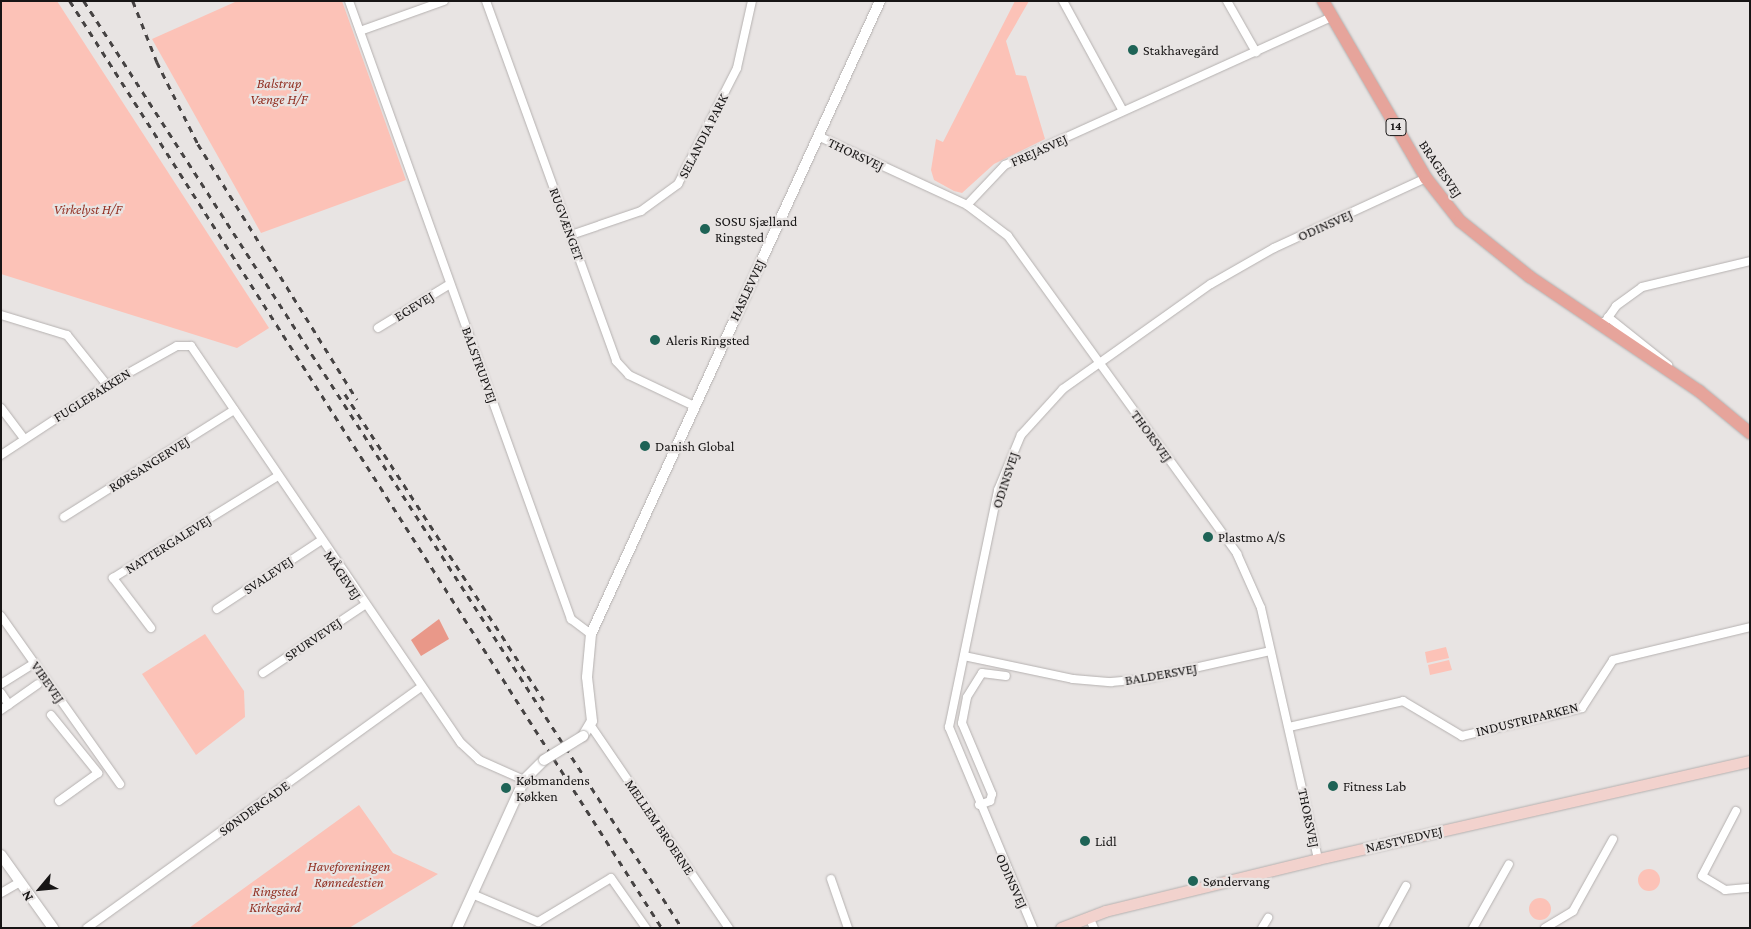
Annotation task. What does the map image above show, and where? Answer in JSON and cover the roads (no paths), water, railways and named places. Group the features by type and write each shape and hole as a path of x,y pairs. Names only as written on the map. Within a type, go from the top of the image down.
{"main road":[{"name":"BRAGESVEJ","path":"1323,1 1426,178 1452,212 1484,242 1548,289 1603,320 1699,391"},
{"name":"BRAGESVEJ","path":"1484,242 1603,320 1671,369 1750,432"},
{"name":"NÆSTVEDVEJ","path":"1060,928 1091,922 1318,859 1750,761"}],"street":[{"name":"BALSTRUPVEJ","path":"349,1 571,619 591,634"},
{"path":"360,31 444,1"},
{"name":"RUGVÆNGET","path":"486,1 622,369 694,406"},
{"name":"SELANDIA PARK","path":"571,235 641,211 678,184 737,68 752,1"},
{"name":"HASLEVVEJ","path":"591,634 880,1"},
{"path":"1063,1 1123,112"},
{"path":"1227,1 1256,52"},
{"name":"FREJASVEJ","path":"967,205 1006,165 1332,17"},
{"name":"THORSVEJ","path":"818,136 967,205 1008,236 1237,554 1254,588 1289,726 1318,859"},
{"name":"ODINSVEJ","path":"1033,928 952,741 954,704 1008,460 1037,413 1100,363 1211,284 1274,248 1426,178"},
{"path":"1603,320 1619,296 1641,282 1750,262"},
{"name":"EGEVEJ","path":"378,328 450,284"},
{"path":"1,315 67,335 106,385"},
{"name":"FUGLEBAKKEN","path":"1,455 106,385 187,345"},
{"name":"MÅGEVEJ","path":"187,345 234,410 363,606 420,688 469,753 524,780"},
{"path":"1,408 24,439"},
{"name":"RØRSANGERVEJ","path":"64,517 234,410"},
{"name":"NATTERGALEVEJ","path":"151,628 113,578 278,476"},
{"name":"SVALEVEJ","path":"217,609 320,541"},
{"name":"SPURVEVEJ","path":"263,673 363,606"},
{"name":"VIBEVEJ","path":"1,616 120,784"},
{"name":"INDUSTRIPARKEN","path":"1289,726 1403,701 1462,736 1582,708 1613,660 1750,627"},
{"path":"457,928 524,780 544,760 583,736 592,726 586,677 591,634"},
{"name":"BALDERSVEJ","path":"964,656 1073,679 1111,682 1145,679 1270,651"},
{"path":"1,684 35,663"},
{"path":"979,805 990,801 992,794 962,723 966,706 982,673 1006,676"},
{"path":"1,710 38,684"},
{"name":"SØNDERGADE","path":"87,928 420,688"},
{"path":"1,693 9,705"},
{"path":"954,704 966,706"},
{"name":"VIBEVEJ","path":"51,715 80,755 85,754 98,773 59,801"},
{"name":"MELLEM BROERNE","path":"592,726 728,928"},
{"path":"85,754 94,748"},
{"path":"1736,812 1702,876 1725,890 1750,888"},
{"path":"1545,928 1573,911 1613,839"},
{"path":"1,855 53,928"},
{"path":"1473,928 1509,864"},
{"path":"472,894 538,922 610,878 646,928"},
{"path":"831,879 848,928"},
{"path":"1,893 20,882"},
{"path":"1383,928 1406,886"},
{"path":"1262,928 1268,918"}],"railway":[{"path":"70,1 662,928"},
{"path":"84,1 682,928"},
{"path":"133,1 157,62 198,144 357,399"},
{"path":"345,394 544,700"}],"place":[{"name":"Stakhavegård","path":"1133,50"},
{"name":"SOSU Sjælland Ringsted","path":"705,229"},
{"name":"Aleris Ringsted","path":"655,340"},
{"name":"Danish Global","path":"645,446"},
{"name":"Plastmo A/S","path":"1208,537"},
{"name":"Fitness Lab","path":"1333,786"},
{"name":"Købmandens Køkken","path":"506,788"},
{"name":"Lidl","path":"1085,841"},
{"name":"Søndervang","path":"1193,881"}],"park label":[{"name":"Balstrup Vænge H/F","path":"279,92"},
{"name":"Virkelyst H/F","path":"88,209"},
{"name":"Haveforeningen Rønnedestien","path":"349,874"},
{"name":"Ringsted Kirkegård","path":"275,900"}]}
